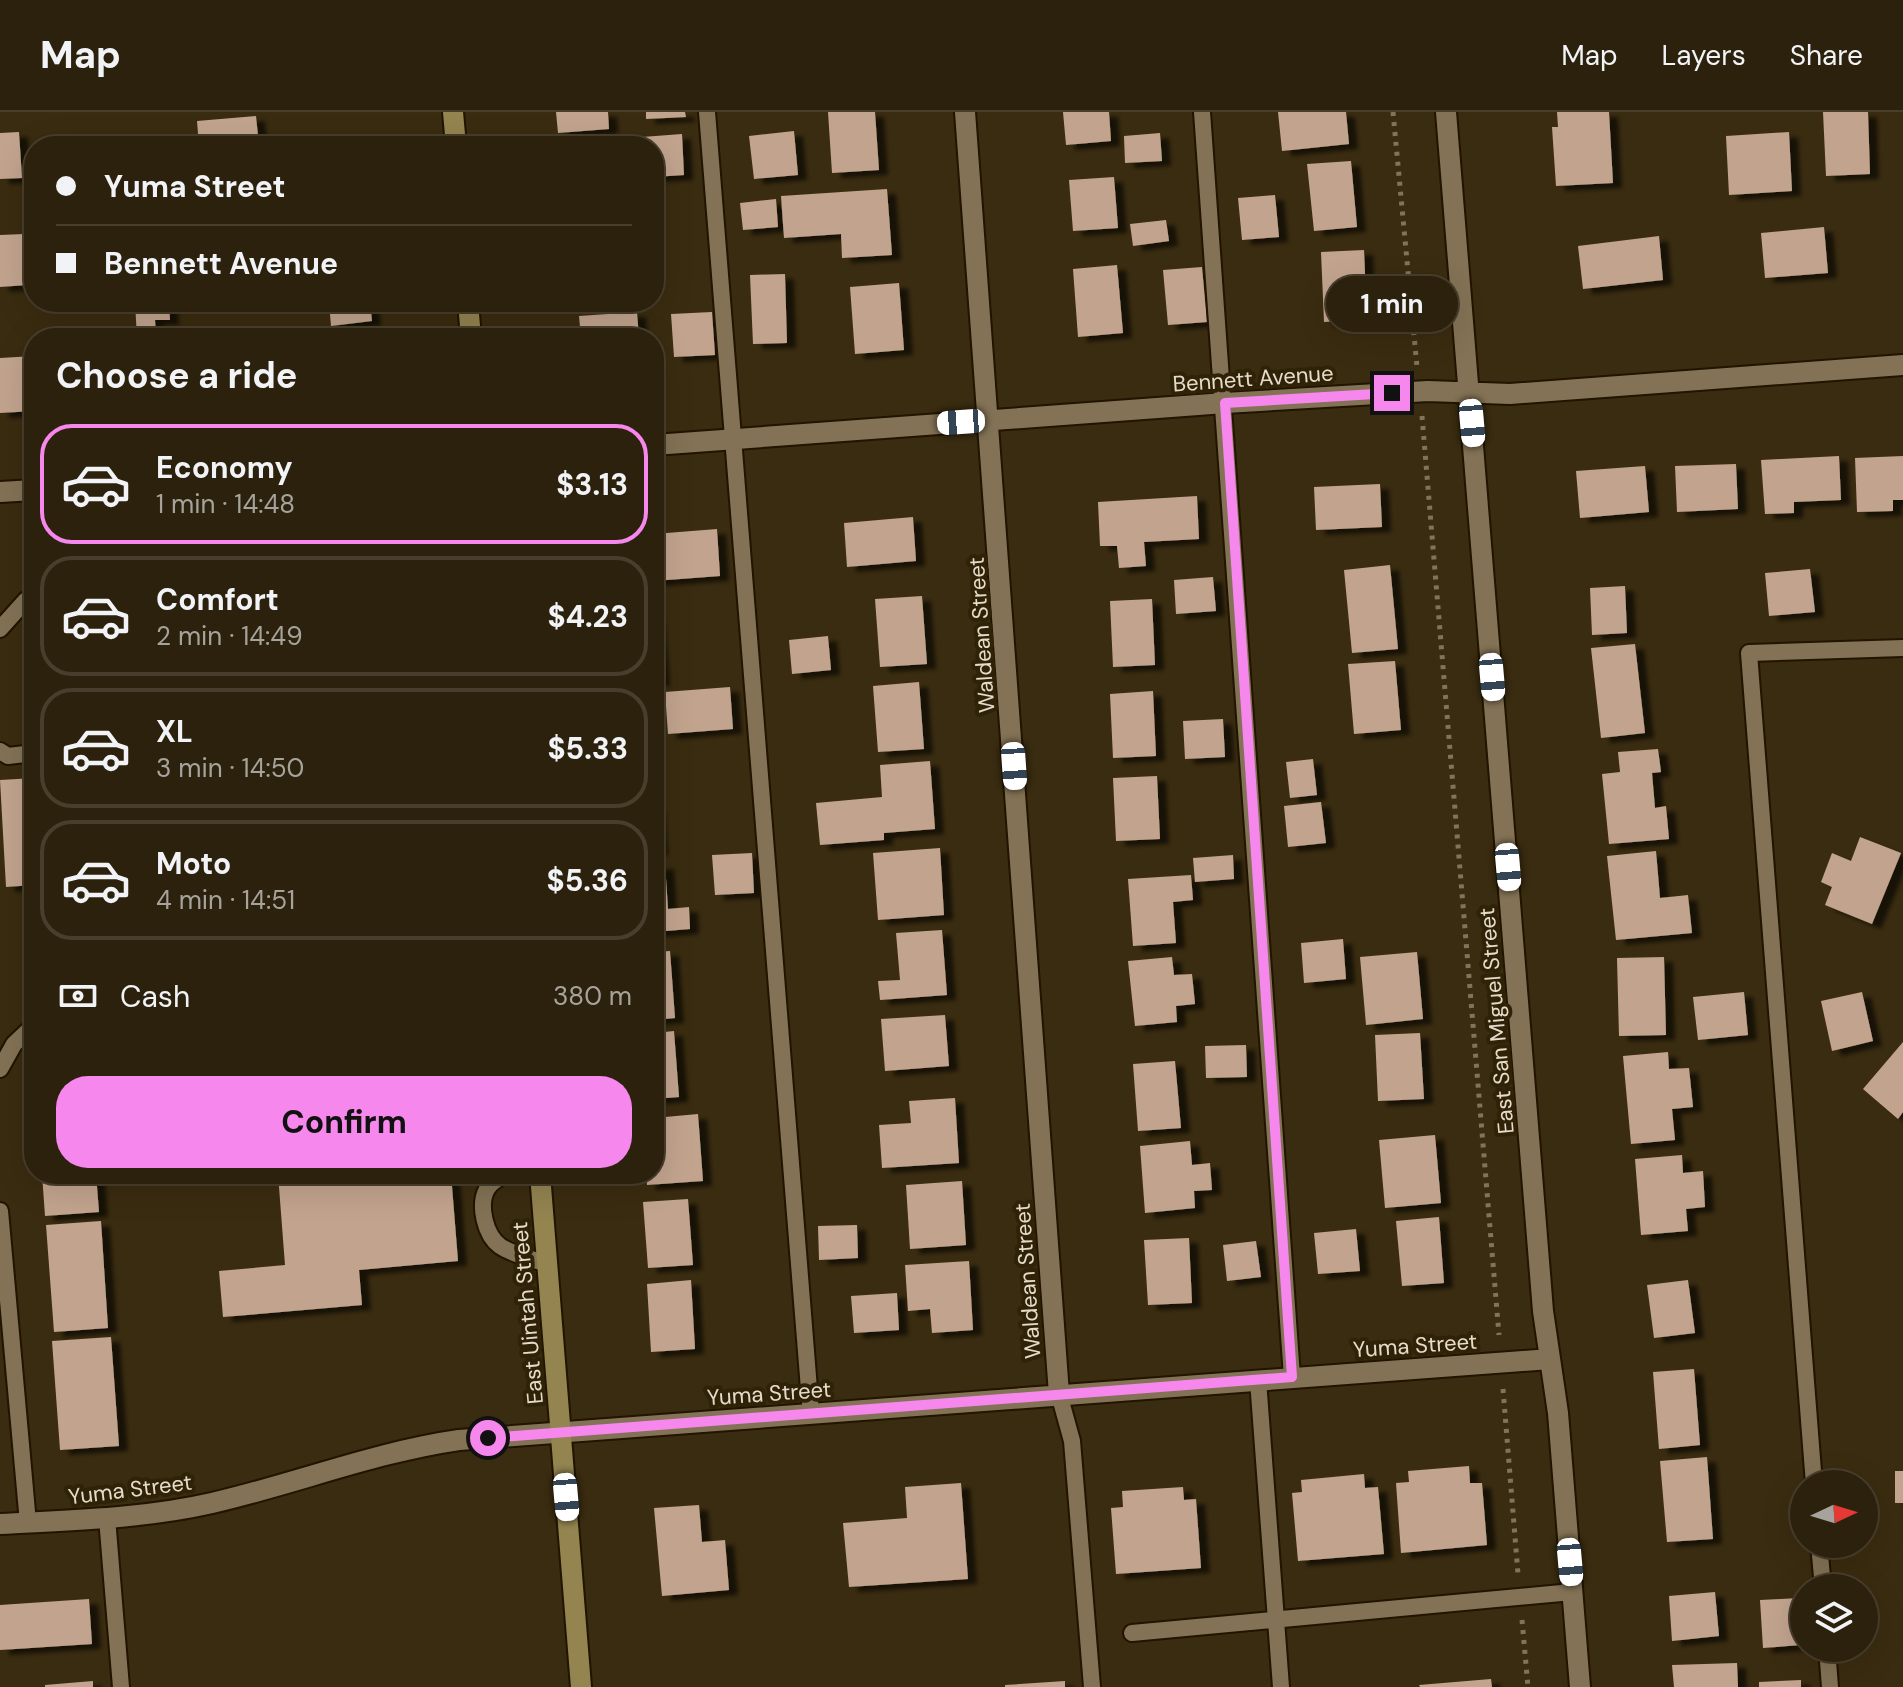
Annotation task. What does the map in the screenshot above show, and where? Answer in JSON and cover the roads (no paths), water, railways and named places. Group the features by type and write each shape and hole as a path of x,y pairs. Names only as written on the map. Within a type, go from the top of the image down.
{"main road":[{"path":"453,112 455,136"},
{"name":"East Uintah Street","path":"541,1184 581,1687"}],"street":[{"name":"Waldean Street","path":"965,112 1059,1394"},
{"name":"East San Miguel Street","path":"1446,112 1542,1296 1558,1413 1580,1687"},
{"name":"Bennett Avenue","path":"664,444 1225,403 1419,392 1510,394 1903,365"},
{"path":"0,492 24,491"},
{"name":"Yuma Street","path":"0,1524 158,1513 212,1503 421,1446 1059,1394 1550,1359"}],"lane":[{"path":"707,112 811,1414"},
{"path":"1202,112 1292,1377"},
{"path":"0,629 24,602"},
{"path":"1813,1470 1749,653 1903,648"},
{"path":"0,751 8,756 24,754"},
{"path":"0,1069 14,1044 24,1034"},
{"path":"492,1184 487,1188 484,1201 485,1224 491,1237 501,1247 547,1264"},
{"path":"0,1211 28,1523"},
{"path":"1258,1380 1281,1687"},
{"path":"1059,1394 1072,1441 1092,1687"},
{"path":"107,1518 121,1687"},
{"path":"1132,1633 1572,1592"},
{"path":"1828,1662 1830,1687"}]}
